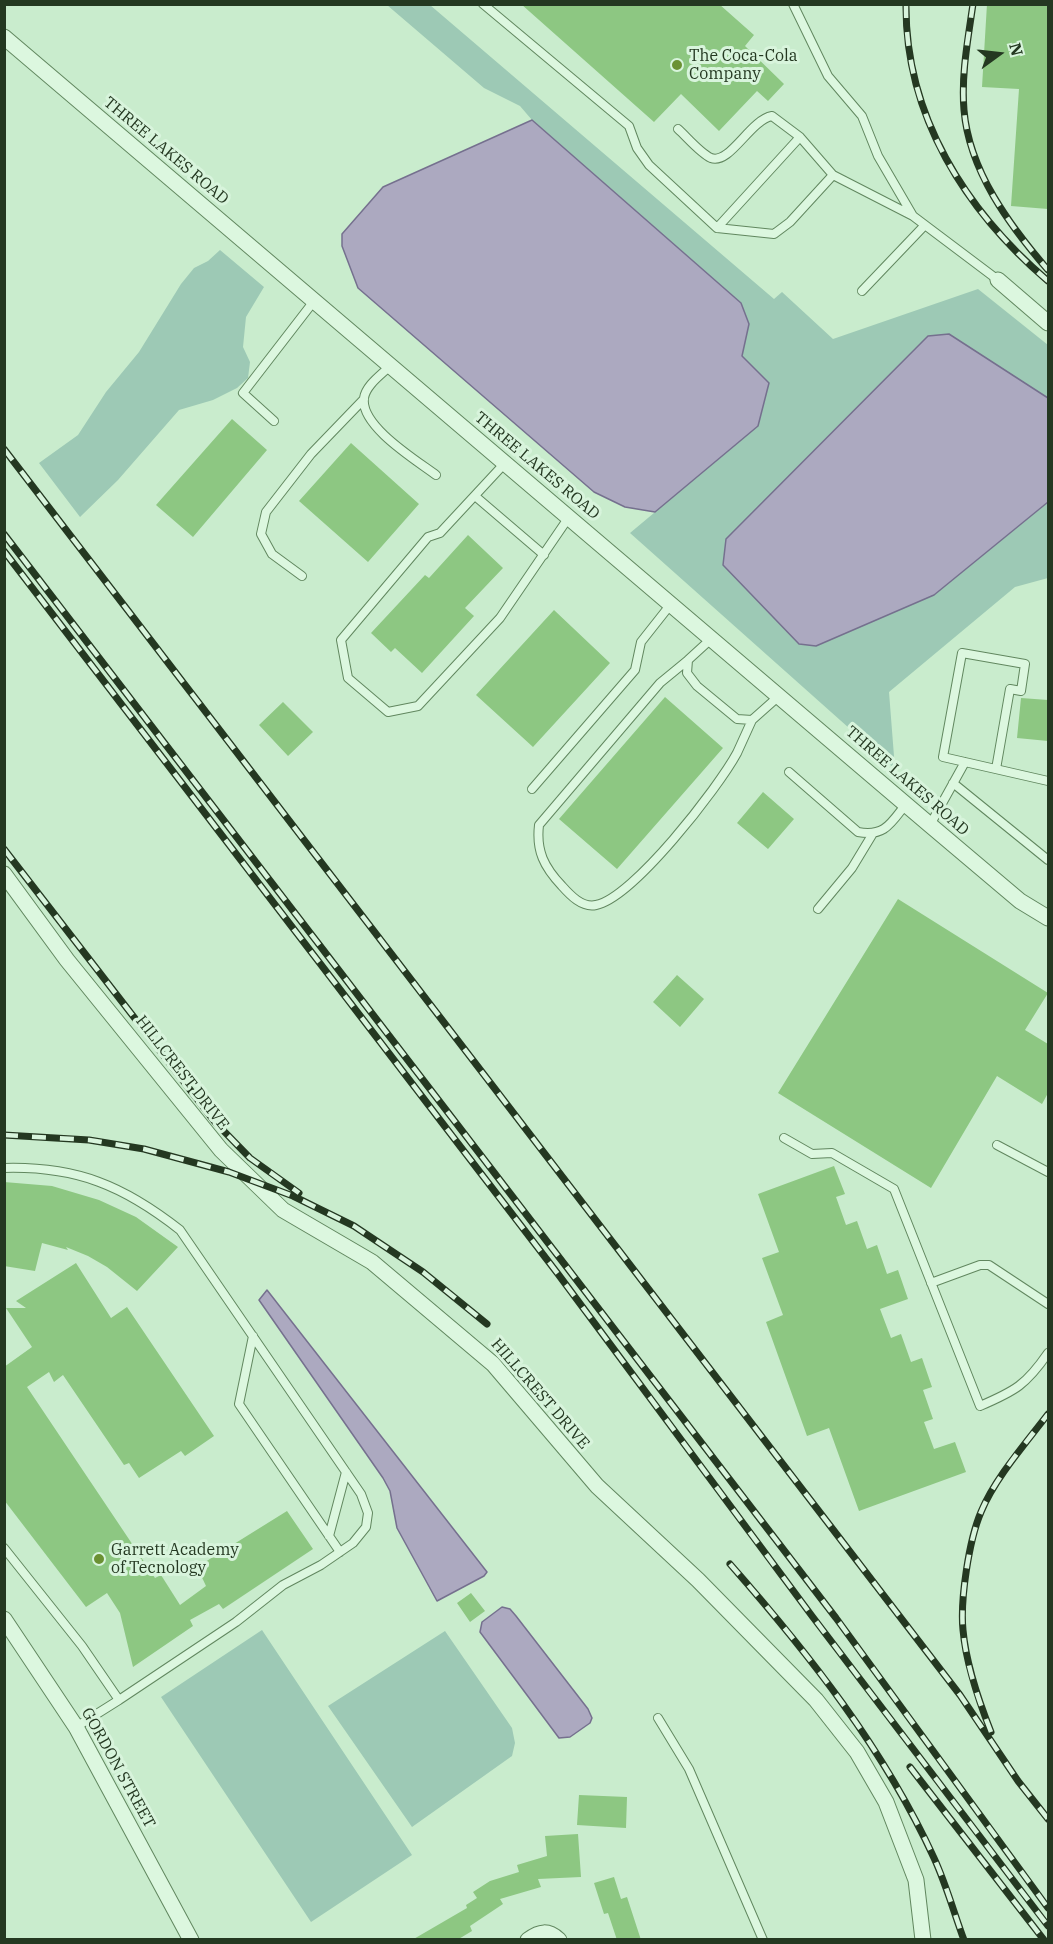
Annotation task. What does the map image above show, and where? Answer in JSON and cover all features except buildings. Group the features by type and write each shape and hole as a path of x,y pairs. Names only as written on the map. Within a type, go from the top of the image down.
{"street":[{"name":"THREE LAKES ROAD","path":"4,37 1020,901 1048,918"},
{"path":"998,279 1048,323"},
{"name":"HILLCREST DRIVE","path":"4,874 13,891 67,960 221,1150 283,1210 372,1262 494,1364 597,1486 698,1580 816,1700 856,1752 886,1802 916,1880 923,1940"},
{"name":"GORDON STREET","path":"4,1619 76,1727 191,1940"},
{"path":"528,1940 538,1932 550,1933 559,1940"}],"lane":[{"path":"483,4 629,126 637,148 650,165 717,228 774,234 790,222 833,175"},
{"path":"793,4 828,76 862,116 878,156 913,216"},
{"path":"678,129 710,157 715,158 728,154 753,126 766,117 772,116 800,137 833,175 913,216 998,279"},
{"path":"717,228 800,137"},
{"path":"862,291 924,226"},
{"path":"274,421 243,393 314,301"},
{"path":"302,576 272,554 261,534 266,512 311,454 364,399 370,385 390,366"},
{"path":"364,399 368,420 436,475"},
{"path":"505,464 440,533 428,537 341,640 348,678 388,712 418,706 500,618 569,517"},
{"path":"475,496 544,555"},
{"path":"532,789 635,669 641,642 670,604"},
{"path":"711,639 660,683 539,825 537,842 545,867 575,900 594,906 617,897 650,865 717,782 736,754 752,720 779,696"},
{"path":"996,769 1010,689 1021,691 1025,664 962,653 943,757 1048,781"},
{"path":"688,660 687,674 697,686 737,719 752,720"},
{"path":"930,825 965,762"},
{"path":"789,772 858,832 872,835"},
{"path":"953,783 1048,860"},
{"path":"818,909 852,868 872,835 887,828 906,804"},
{"path":"784,1138 812,1154 832,1153 894,1189 980,1406 1011,1392 1030,1379 1048,1353"},
{"path":"997,1144 1048,1172"},
{"path":"4,1168 65,1172 106,1184 146,1203 180,1230 361,1494 368,1513 366,1527 353,1543 283,1585 237,1622 76,1727"},
{"path":"931,1283 980,1265 989,1264 1048,1304"},
{"path":"253,1336 238,1404 340,1552"},
{"path":"329,1536 346,1472"},
{"path":"4,1548 82,1646 119,1700"},
{"path":"658,1718 689,1769 763,1940"}],"green space":[{"path":"387,5 430,5 774,299 782,292 833,339 978,289 1048,345 1048,398 949,335 934,595 1048,502 1048,578 1015,587 889,692 895,769 630,533 758,426 742,356 749,324 741,303 532,120 520,106 484,88"},
{"path":"220,250 264,287 246,317 243,347 250,362 248,378 237,388 213,400 179,410 118,480 80,517 39,463 78,435 106,392 139,352 181,284 194,268 208,261"},
{"path":"262,1630 412,1855 311,1922 161,1697"},
{"path":"445,1631 512,1728 515,1743 512,1756 412,1827 328,1706"}],"shaded area":[{"path":"532,120 741,303 749,324 742,356 769,383 758,426 655,512 625,507 594,492 358,288 342,246 342,234 383,187"},
{"path":"949,334 1048,398 1048,502 934,595 816,646 799,644 723,565 726,539 928,336"},
{"path":"267,1290 487,1572 484,1576 437,1601 397,1528 390,1491 383,1478 259,1300"},
{"path":"502,1607 510,1609 516,1616 588,1709 592,1718 590,1723 570,1737 559,1738 480,1632 482,1622"}],"railway":[{"path":"906,4 908,45 916,85 929,122 946,158 967,192 991,224 1018,254 1048,281"},
{"path":"973,4 963,84 967,133 974,155 994,196 1006,216 1048,270"},
{"path":"4,449 960,1695 1018,1781 1048,1819"},
{"path":"4,534 836,1618 1048,1908"},
{"path":"4,551 558,1274 812,1616 1048,1926"},
{"path":"4,849 215,1122 250,1158 299,1193"},
{"path":"4,1135 89,1140 144,1149 229,1172 293,1196 354,1226 423,1272 487,1324"},
{"path":"991,1732 973,1681 963,1630 964,1587 969,1554 981,1512 994,1486 1048,1414"},
{"path":"730,1564 816,1668 843,1704 892,1779 934,1858 964,1940"},
{"path":"910,1767 1044,1940"}],"place":[{"name":"The Coca-Cola Company","path":"677,65"},
{"name":"Garrett Academy of Tecnology","path":"99,1559"}]}
